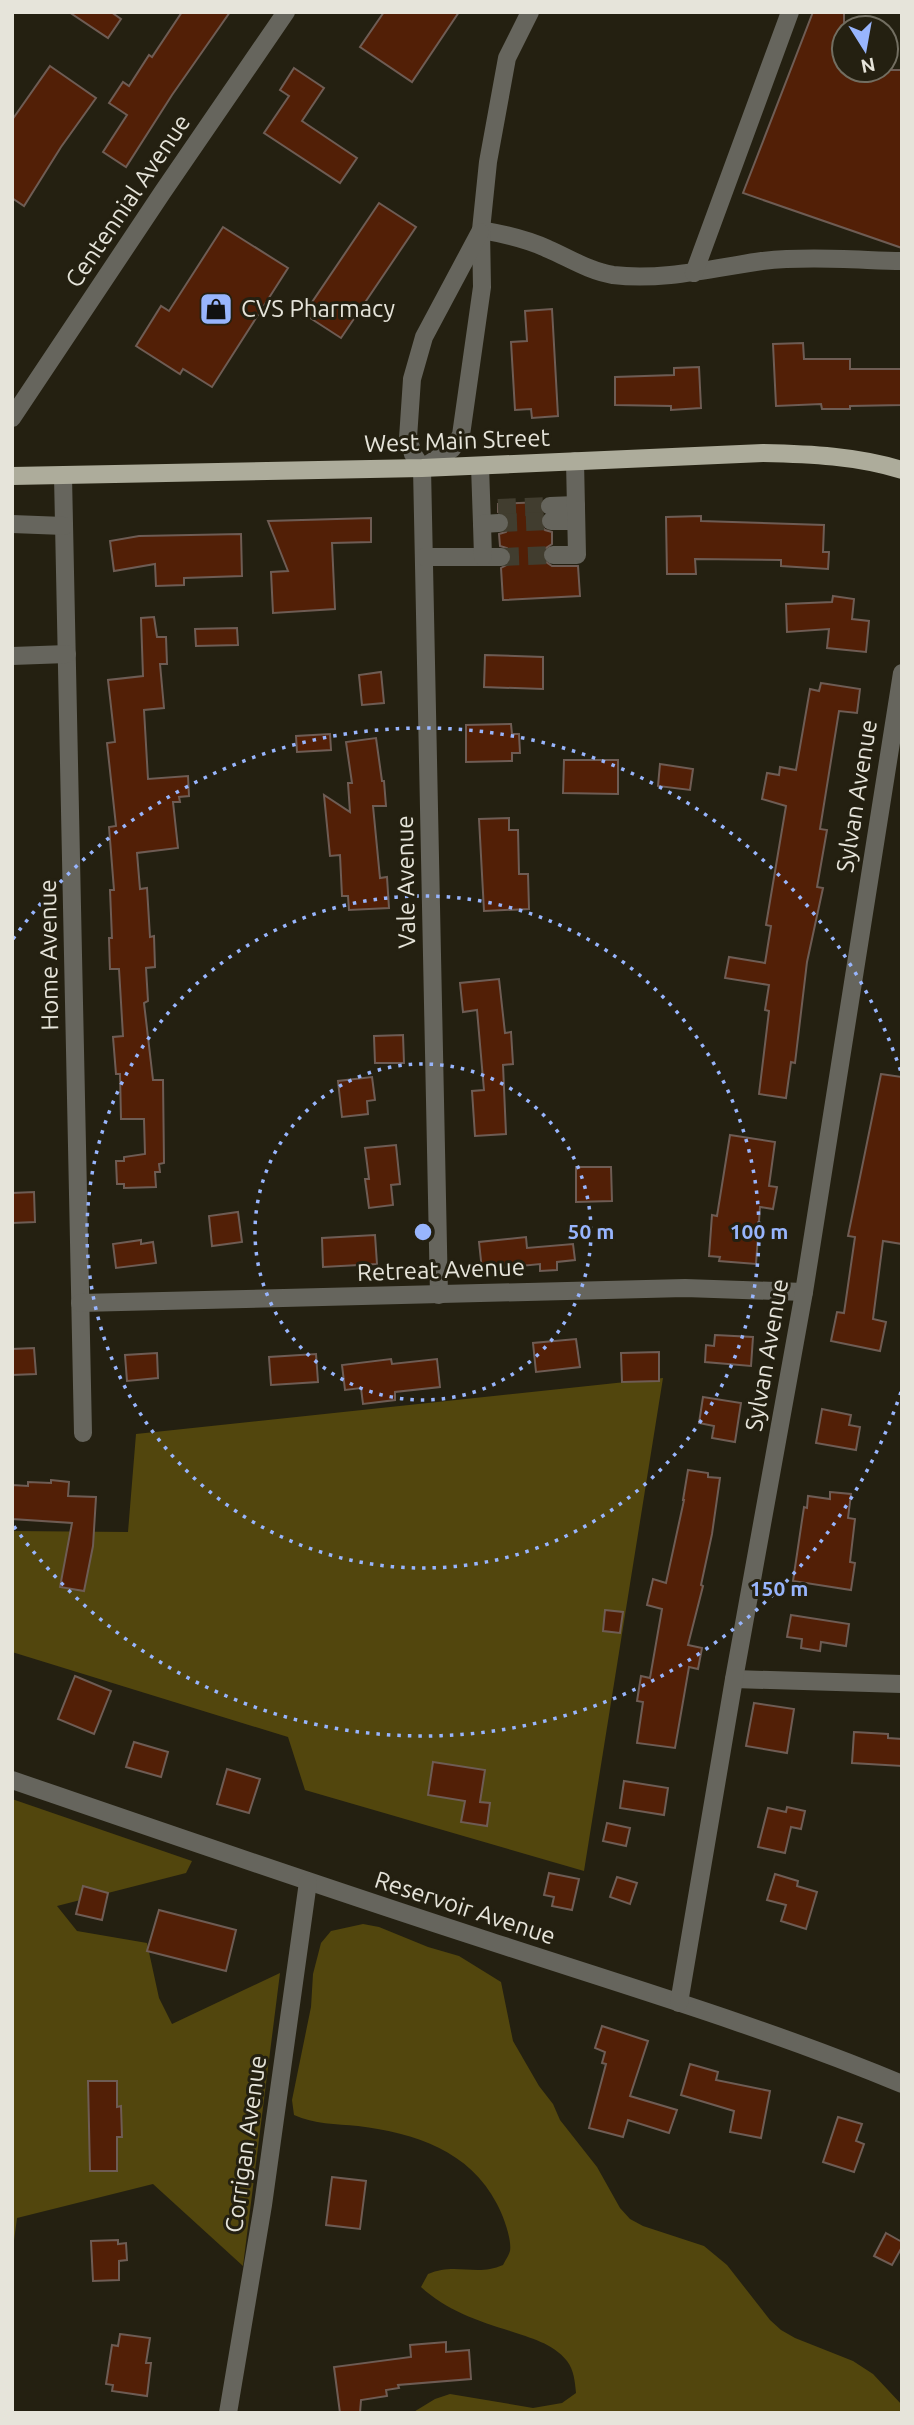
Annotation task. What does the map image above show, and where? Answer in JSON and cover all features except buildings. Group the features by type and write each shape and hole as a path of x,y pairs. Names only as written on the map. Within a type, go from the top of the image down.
{"main road":[{"name":"West Main Street","path":"12,476 422,468 763,453 854,459 902,470"}],"street":[{"name":"Centennial Avenue","path":"12,418 286,12"},
{"path":"481,230 424,337 412,379 408,438 413,454 422,468 452,449 461,435 482,287 481,230 499,93 507,58 530,12"},
{"path":"694,273 790,12"},
{"path":"481,230 512,236 546,248 591,270 613,275 694,273 764,261 902,261"},
{"path":"553,555 577,555 575,461"},
{"path":"424,557 491,557 490,516 480,466"},
{"name":"Vale Avenue","path":"422,468 439,1295"},
{"name":"Home Avenue","path":"63,477 83,1433"},
{"path":"551,514 576,513"},
{"path":"12,524 64,526"},
{"path":"12,656 67,654"},
{"name":"Sylvan Avenue","path":"679,2003 804,1292 902,673"},
{"name":"Retreat Avenue","path":"80,1303 685,1288 804,1292"},
{"path":"734,1679 902,1684"},
{"name":"Reservoir Avenue","path":"12,1780 308,1882 810,2047 902,2084"},
{"name":"Corrigan Avenue","path":"228,2413 263,2205 308,1882"}],"shaded area":[{"path":"663,1378 584,1871 305,1790 288,1737 12,1652 12,1531 128,1532 136,1434"},
{"path":"12,1799 192,1861 186,1873 57,1906 77,1931 147,1943 159,1998 172,2024 280,1973 243,2266 153,2184 17,2218 12,2256"},
{"path":"363,1924 379,1927 428,1947 459,1956 501,1982 513,2041 539,2086 553,2104 560,2120 597,2167 620,2208 630,2219 643,2226 704,2246 727,2265 781,2330 853,2361 873,2374 902,2405 902,2413 412,2413 435,2399 450,2394 533,2408 562,2403 576,2393 576,2389 569,2365 548,2345 463,2314 421,2287 428,2274 448,2269 493,2268 503,2265 509,2254 510,2240 502,2214 486,2186 472,2170 439,2148 420,2140 379,2129 317,2122 294,2115 292,2100 311,2007 313,1974 321,1943 331,1931"}],"tunnel":[{"path":"498,508 550,506"},
{"path":"499,523 551,521"},
{"path":"501,557 553,555"}],"place":[{"name":"CVS Pharmacy","path":"216,309"}]}
